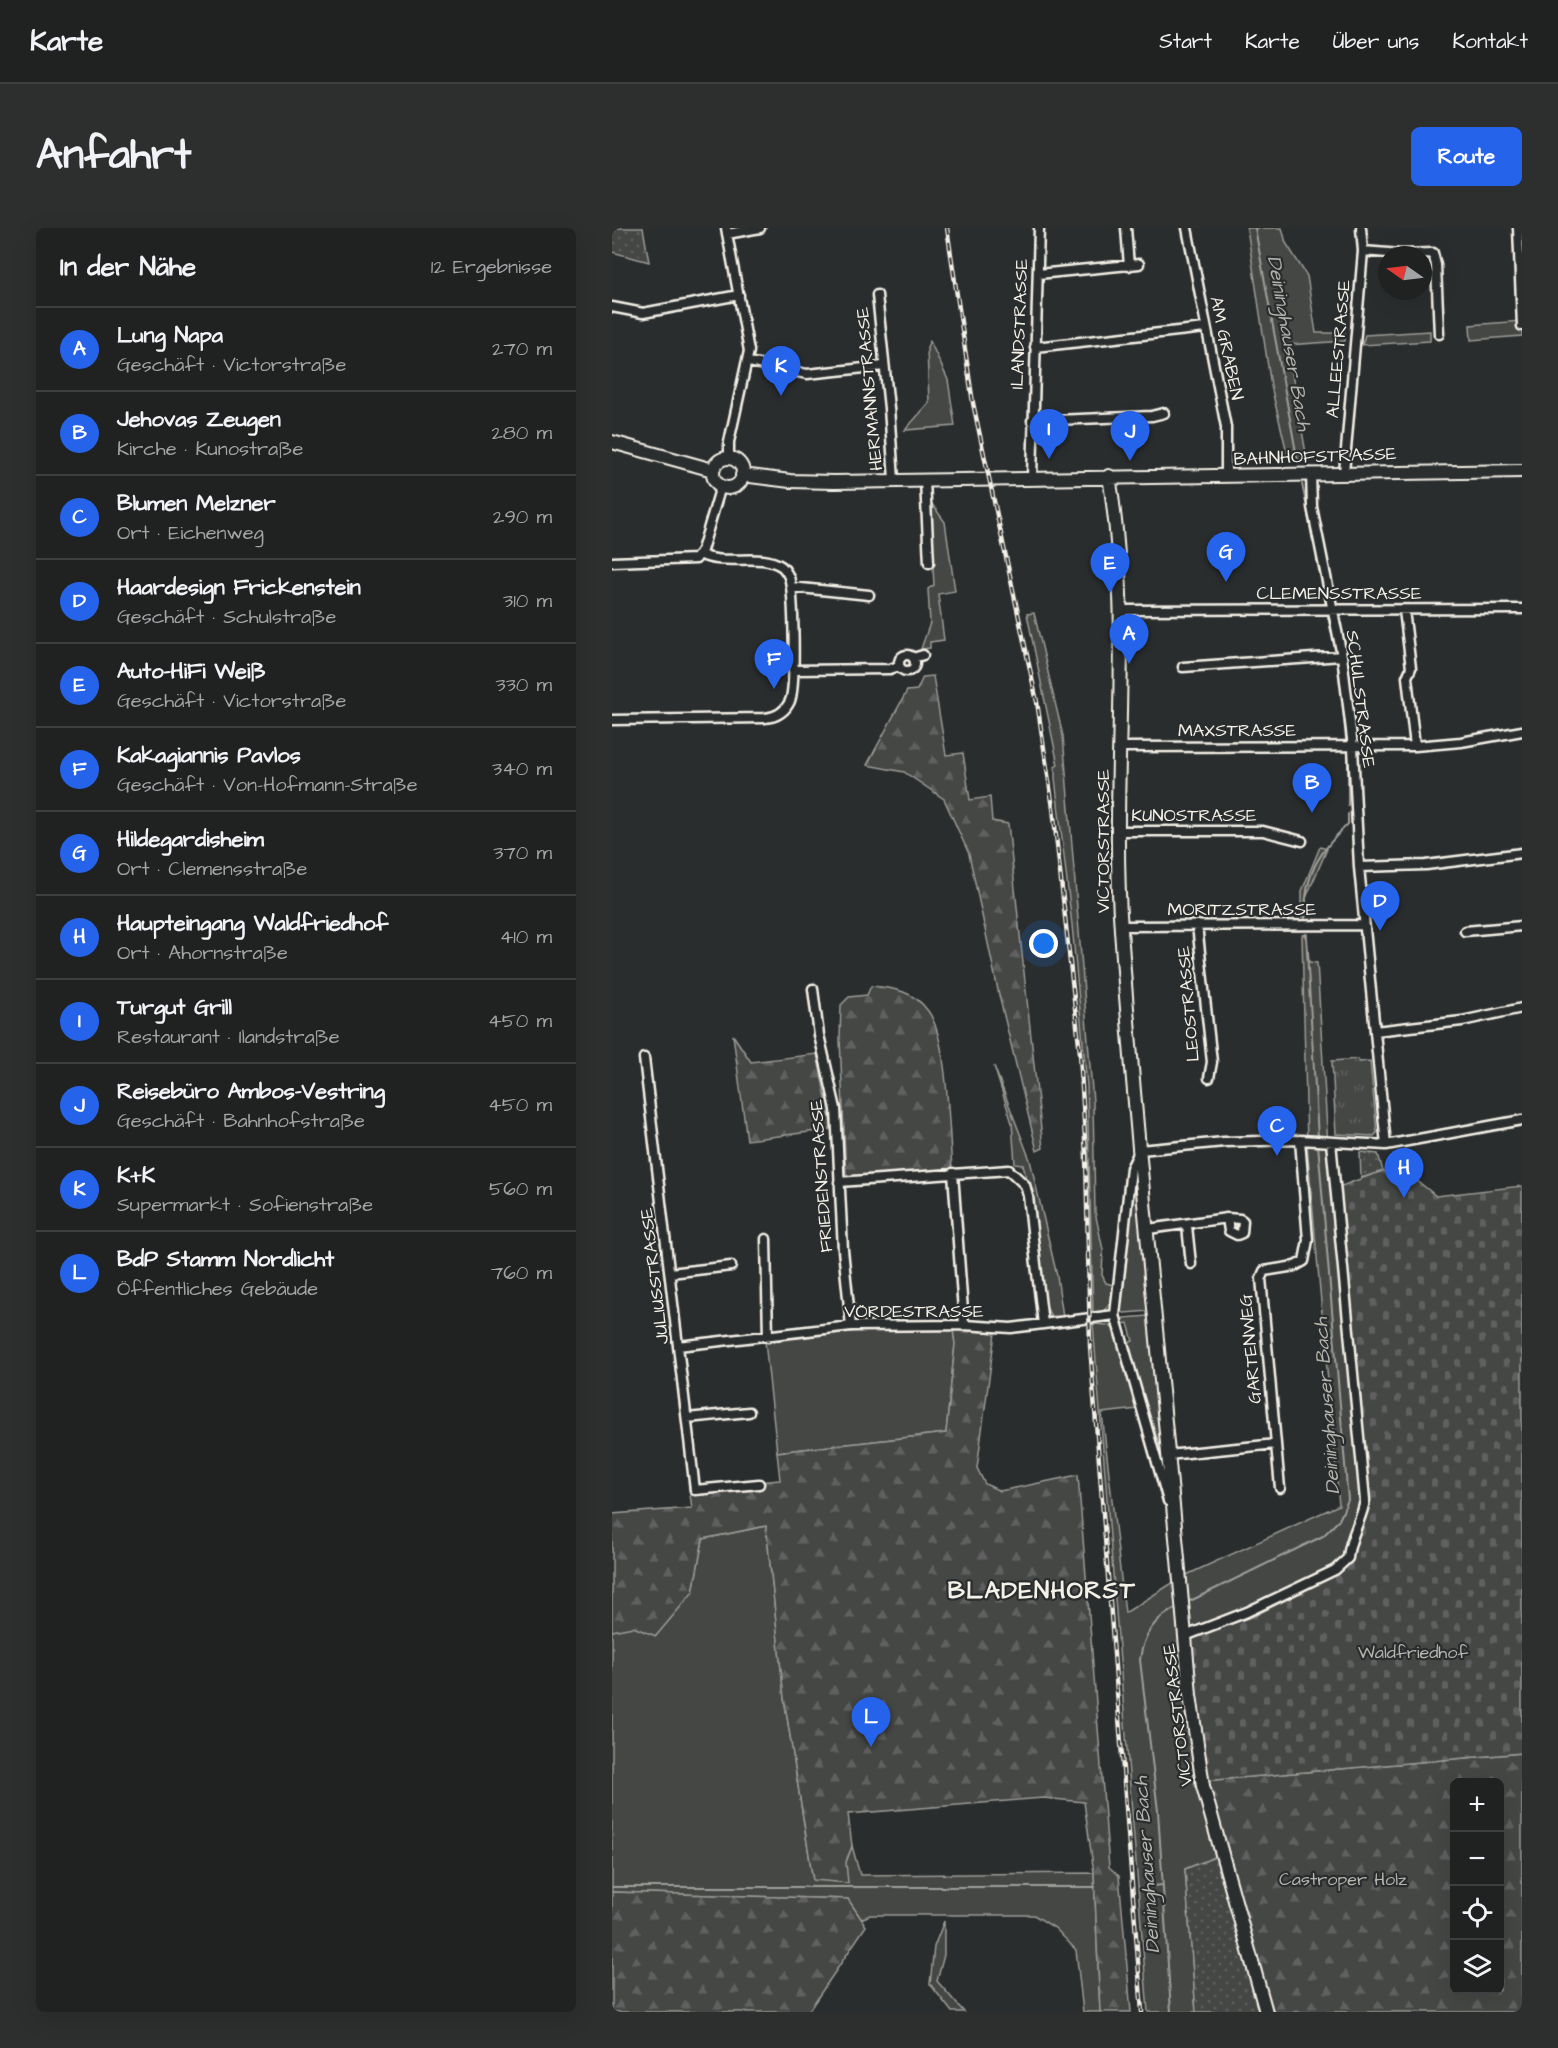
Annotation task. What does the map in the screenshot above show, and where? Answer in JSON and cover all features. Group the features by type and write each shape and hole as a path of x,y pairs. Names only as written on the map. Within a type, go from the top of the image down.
{"street":[{"path":"729,458 729,442 749,362 749,351 726,231 760,228"},
{"name":"ILANDSTRASSE","path":"1032,478 1039,228"},
{"path":"1126,228 1129,266"},
{"name":"AM GRABEN","path":"1187,228 1226,427 1226,476"},
{"name":"ALLEESTRASSE","path":"1344,473 1363,251 1361,228"},
{"path":"1518,228 1522,326"},
{"path":"1363,251 1401,254 1433,253 1436,265 1439,334"},
{"path":"1038,274 1138,264"},
{"path":"612,308 643,313 739,295"},
{"name":"HERMANNSTRASSE","path":"877,295 894,480"},
{"path":"1035,347 1205,328"},
{"path":"749,362 807,375 884,366"},
{"path":"1032,421 1152,416 1164,413"},
{"path":"612,442 713,470"},
{"path":"729,458 740,465 742,475 734,486 721,486 714,479 713,470 720,460 729,458"},
{"name":"BAHNHOFSTRASSE","path":"742,475 799,482 1522,471"},
{"name":"SCHULSTRASSE","path":"1311,473 1312,507 1342,656 1353,747 1359,867 1386,1145"},
{"name":"VICTORSTRASSE","path":"1109,476 1117,532 1120,610 1121,926 1172,1515 1182,1577 1185,1636 1203,1786 1266,2012"},
{"path":"926,480 929,563"},
{"path":"612,562 690,560 700,554 721,486"},
{"path":"612,720 770,718 780,714 790,699 793,670 791,587 785,570 772,561 712,559 700,554"},
{"path":"791,587 869,595"},
{"name":"CLEMENSSTRASSE","path":"1120,610 1522,609"},
{"path":"1404,610 1411,668 1407,677 1415,746"},
{"path":"793,670 890,669 899,666 903,656 913,658 923,655"},
{"path":"1183,667 1342,656"},
{"name":"MAXSTRASSE","path":"1121,747 1415,746 1461,742 1522,731"},
{"name":"KUNOSTRASSE","path":"1120,831 1263,831 1302,841"},
{"path":"1359,867 1426,865 1522,853"},
{"name":"MORITZSTRASSE","path":"1121,926 1364,925"},
{"name":"LEOSTRASSE","path":"1197,926 1212,1062 1209,1078"},
{"path":"1465,931 1522,926"},
{"name":"FRIEDENSTRASSE","path":"813,990 819,1035 836,1109 845,1284 851,1326"},
{"path":"1375,1031 1462,1021 1522,1008"},
{"name":"JULIUSSTRASSE","path":"644,1058 695,1490 759,1484"},
{"path":"1140,1150 1224,1142 1300,1140 1386,1145 1522,1120"},
{"name":"GARTENWEG","path":"1280,1488 1261,1278 1264,1270 1296,1266 1304,1261 1308,1240 1300,1140"},
{"path":"1185,1636 1247,1612 1335,1570 1348,1558 1348,1548 1362,1517 1365,1500 1331,1142"},
{"name":"VICTORSTRASSE","path":"1140,1150 1131,1168 1114,1315 1172,1515"},
{"path":"839,1182 1010,1170 1025,1185 1028,1196 1043,1324"},
{"path":"953,1173 964,1325"},
{"path":"1148,1229 1187,1226 1193,1222 1227,1218"},
{"path":"1187,1226 1191,1264"},
{"path":"766,1239 768,1337"},
{"path":"670,1273 731,1266"},
{"name":"VÖRDESTRASSE","path":"678,1346 851,1326 964,1325 1011,1328 1114,1315"},
{"path":"687,1419 749,1412"},
{"path":"1154,1449 1168,1451 1276,1444"}],"green space":[{"path":"612,228 643,228 649,262 612,252"},
{"path":"1247,228 1282,228 1286,243 1307,276 1316,333 1345,333 1345,341 1287,345 1307,459 1289,461 1271,386"},
{"path":"1522,321 1522,336 1471,340 1470,325"},
{"path":"1430,331 1430,341 1362,345 1365,335"},
{"path":"930,341 948,380 955,426 905,430 929,403 927,347"},
{"path":"929,500 945,522 955,591 938,594 944,640 930,642 930,648 921,649 930,623 928,589 934,585"},
{"path":"1034,613 1063,736 1093,1102 1095,1212 1103,1250 1102,1275 1106,1283 1114,1285 1110,1304 1099,1313 1093,1314 1087,1086 1055,778 1055,767 1058,765 1027,614"},
{"path":"933,676 946,755 963,753 970,800 990,797 992,821 1008,824 1043,1148 1037,1151 999,995 969,854 944,799 904,772 867,765 907,691 917,690 923,677"},
{"path":"1320,847 1327,849 1306,898 1307,916 1302,917 1302,891"},
{"path":"1307,934 1309,962 1317,963 1328,1146 1367,1506 1357,1547 1351,1559 1340,1570 1323,1582 1277,1605 1191,1638 1220,1855 1185,1869 1196,2012 1148,2012 1093,1324 1108,1325 1114,1329 1138,1409 1102,1413 1125,1613 1182,1577 1339,1505 1307,1144 1302,935"},
{"path":"871,986 888,988 910,995 922,1004 935,1024 944,1063 952,1169 846,1177 840,1039 841,1005 849,997 867,995"},
{"path":"733,1035 751,1062 817,1054 832,1129 747,1140"},
{"path":"1358,1059 1359,1062 1370,1061 1377,1133 1374,1136 1336,1134 1332,1061"},
{"path":"994,1066 1030,1160 1057,1276 1063,1317 1051,1316 1045,1305 1030,1193 1023,1165 1015,1164 1012,1123"},
{"path":"1360,1152 1378,1154 1383,1171 1361,1178"},
{"name":"Waldfriedhof","path":"1404,1170 1436,1196 1522,1186 1522,1753 1204,1781 1191,1638 1256,1615 1338,1574 1352,1559 1367,1506 1339,1187 1379,1172"},
{"path":"1137,1181 1149,1311 1124,1313 1120,1310 1133,1183"},
{"path":"1149,1316 1161,1443 1159,1444 1127,1343 1133,1341 1128,1323 1122,1324 1121,1322 1124,1318"},
{"path":"898,1327 953,1329 955,1344 946,1433 777,1452 765,1341"},
{"path":"953,1329 995,1333 977,1468 985,1484 1000,1491 1078,1475 1109,1867 1119,1876 1131,2012 1100,2012 1094,1873 1084,1802 1043,1798 848,1814 852,1846 846,1862 848,1883 813,1880 784,1698 766,1526 703,1539 693,1592 656,1636 633,1627 612,1631 612,1514 692,1508 689,1488 780,1480 777,1452 946,1433 955,1344"},
{"path":"766,1526 784,1698 813,1880 846,1862 852,1846 860,1875 1094,1873 1100,2012 1083,2012 1076,1950 1055,1928 1034,1915 870,1915 861,1919 848,1899 612,1892 612,1630 693,1592 703,1539"},
{"name":"Castroper Holz","path":"1522,1753 1522,2012 1264,2012 1204,1781"},
{"path":"1220,1855 1264,2012 1196,2012 1185,1869"},
{"path":"612,1892 848,1899 866,1926 808,2012 612,2012"},
{"path":"944,1921 944,1955 937,1981 964,2012 952,2012 930,1984 934,1947"}],"waterway":[{"name":"Deininghauser Bach","path":"1255,228 1298,463"},
{"name":"Deininghauser Bach","path":"1302,484 1306,503"},
{"name":"Deininghauser Bach","path":"1307,509 1313,542"},
{"name":"Deininghauser Bach","path":"1316,552 1326,604"},
{"name":"Deininghauser Bach","path":"1328,617 1335,649"},
{"name":"Deininghauser Bach","path":"1337,660 1341,688"},
{"name":"Deininghauser Bach","path":"1342,697 1346,740"},
{"name":"Deininghauser Bach","path":"1348,753 1348,805"},
{"name":"Deininghauser Bach","path":"1305,918 1305,903 1310,877 1328,845 1348,824 1348,814"},
{"name":"Deininghauser Bach","path":"1306,934 1318,1138"},
{"name":"Deininghauser Bach","path":"1186,1603 1323,1536 1339,1520 1348,1500 1318,1144"},
{"name":"Deininghauser Bach","path":"1171,2012 1158,1811 1140,1660 1151,1628 1162,1616 1178,1607"},
{"path":"1153,1886 1162,1885"},
{"path":"612,1887 1095,1887"}],"railway":[{"path":"947,228 973,403 1037,702 1053,808 1080,1053 1086,1156 1090,1346 1142,2012"}],"place":[{"name":"K+K","path":"781,396"},
{"name":"Turgut Grill","path":"1049,459"},
{"name":"Reisebüro Ambos-Vestring","path":"1130,461"},
{"name":"Hildegardisheim","path":"1226,582"},
{"name":"Auto-HiFi Weiß","path":"1110,593"},
{"name":"Lung Napa","path":"1129,664"},
{"name":"Kakagiannis Pavlos","path":"774,689"},
{"name":"Jehovas Zeugen","path":"1312,813"},
{"name":"Haardesign Frickenstein","path":"1380,931"},
{"name":"Blumen Melzner","path":"1277,1156"},
{"name":"Haupteingang Waldfriedhof","path":"1404,1198"},
{"name":"BdP Stamm Nordlicht","path":"871,1747"}],"district":[{"name":"BLADENHORST","path":"1042,1590"}]}
